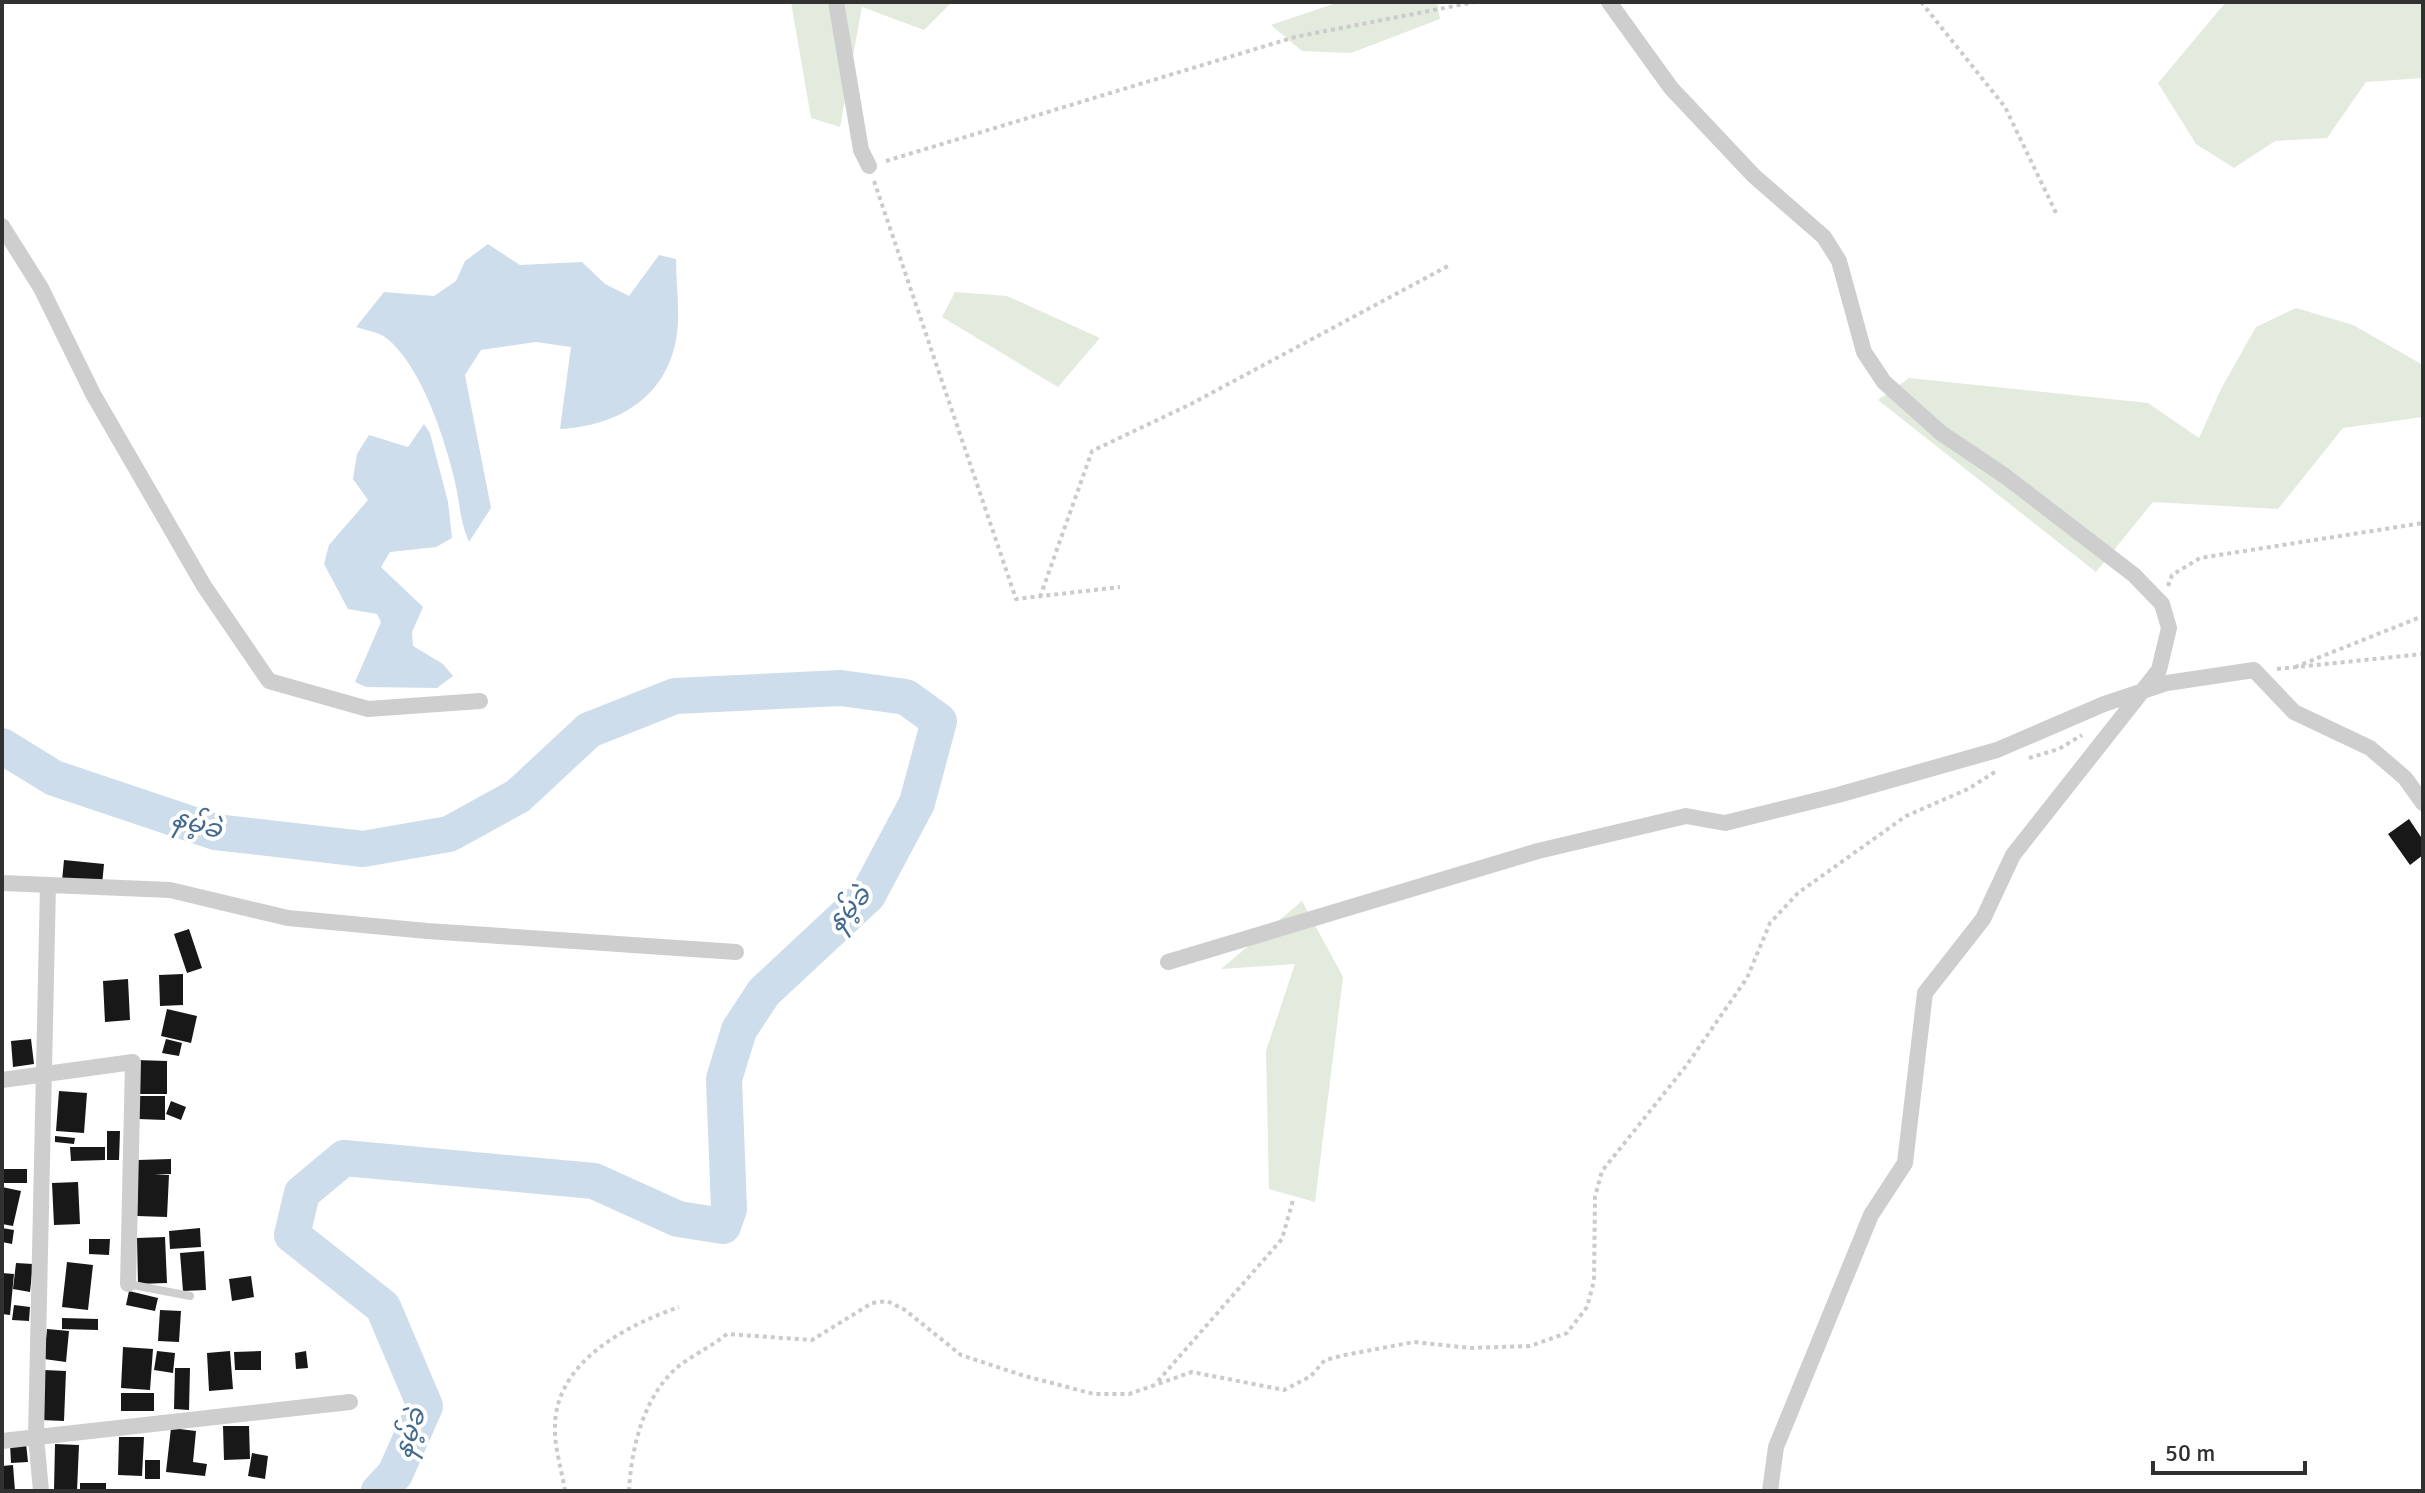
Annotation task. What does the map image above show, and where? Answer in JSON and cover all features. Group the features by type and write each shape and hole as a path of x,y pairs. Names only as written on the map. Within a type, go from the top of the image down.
{"street":[{"path":"836,2 861,150 869,166"},
{"path":"1609,2 1671,88 1754,176 1824,237 1839,261 1864,352 1884,382 1941,433 2005,476 2134,575 2162,604 2169,628 2159,670 2137,693 2013,855 1983,919 1925,993 1905,1163 1871,1215 1776,1447 1770,1491"},
{"path":"2,226 41,288 93,394 204,586 269,681 368,709 480,701"},
{"path":"1168,962 1538,851 1686,816 1725,823 1838,795 1997,750 2167,683 2254,670 2294,712 2370,748 2405,778 2423,803"},
{"path":"2,883 170,890 288,918 411,930 736,952"},
{"path":"41,1491 36,1437 48,885"},
{"path":"2,1080 133,1062 128,1284"},
{"path":"2,1441 350,1402"}],"lane":[{"path":"128,1284 190,1296"}],"path":[{"path":"1120,587 1016,599 869,166 1295,37 1475,2"},
{"path":"1921,2 2005,107 2057,215"},
{"path":"1040,597 1092,451 1205,397 1448,266"},
{"path":"2162,604 2172,575 2200,558 2423,523"},
{"path":"2289,669 2423,616"},
{"path":"2254,670 2423,654"},
{"path":"2021,760 2059,749 2088,731"},
{"path":"629,1491 634,1445 654,1396 679,1366 709,1349 727,1334 812,1340 872,1303 887,1301 896,1306 961,1355 1094,1394 1129,1394 1158,1381 1176,1380 1192,1372 1284,1390 1311,1376 1325,1360 1345,1355 1414,1342 1471,1348 1530,1346 1567,1333 1587,1307 1594,1281 1595,1197 1602,1171 1686,1066 1747,978 1770,923 1798,893 1906,816 1968,789 2008,764"},
{"path":"1158,1381 1282,1239 1293,1200"},
{"path":"565,1491 554,1428 564,1385 594,1353 640,1321 679,1307"}],"shaded area":[{"path":"791,2 952,2 924,30 862,7 840,127 811,118"},
{"path":"1339,2 1437,2 1440,19 1351,53 1302,51 1271,25"},
{"path":"2226,2 2423,2 2423,78 2366,82 2327,138 2275,141 2234,168 2196,144 2158,83"},
{"path":"955,292 1007,296 1100,338 1058,387 942,317"},
{"path":"2296,308 2353,325 2423,365 2423,417 2343,428 2278,509 2153,502 2096,572 1878,400 1909,378 2148,403 2199,438 2221,389 2256,327"},
{"path":"1302,901 1343,977 1315,1202 1269,1189 1266,1051 1295,964 1221,969"}],"water":[{"path":"488,244 520,265 582,262 605,284 629,296 659,255 676,259 678,324 672,355 664,374 652,390 638,404 621,414 582,427 560,429 571,347 536,342 481,350 465,375 491,508 469,542 445,445 420,383 398,349 385,337 356,327 384,292 434,296 456,281 465,261"},
{"path":"424,424 430,433 448,502 452,538 436,547 390,552 381,567 423,607 412,632 413,646 443,664 453,676 437,688 366,687 355,682 381,622 377,614 348,609 324,564 329,545 368,500 353,479 357,454 369,435 408,447"}],"building":[{"path":"2409,819 2423,840 2423,855 2410,865 2388,834"},
{"path":"64,860 104,864 102,885 62,881"},
{"path":"189,929 202,968 187,973 174,934"},
{"path":"183,974 183,1005 160,1006 159,975"},
{"path":"128,979 130,1020 105,1022 103,981"},
{"path":"167,1009 197,1016 191,1043 161,1036"},
{"path":"31,1039 34,1064 13,1067 11,1041"},
{"path":"166,1039 182,1043 179,1056 162,1053"},
{"path":"136,1060 167,1061 167,1094 136,1094"},
{"path":"59,1091 87,1093 84,1133 56,1131"},
{"path":"139,1096 165,1096 165,1120 138,1119"},
{"path":"171,1101 186,1107 181,1120 166,1114"},
{"path":"107,1131 120,1131 119,1160 107,1160"},
{"path":"55,1136 75,1138 74,1144 55,1142"},
{"path":"70,1147 105,1147 105,1160 71,1161"},
{"path":"171,1159 171,1174 154,1174 169,1175 167,1217 137,1216 138,1160"},
{"path":"2,1169 27,1169 27,1183 2,1183"},
{"path":"78,1182 80,1224 54,1225 52,1183"},
{"path":"2,1187 21,1191 13,1226 2,1224"},
{"path":"2,1228 14,1230 12,1244 2,1242"},
{"path":"200,1228 201,1247 170,1249 169,1231"},
{"path":"165,1237 167,1283 138,1284 137,1238"},
{"path":"89,1239 110,1239 109,1255 89,1254"},
{"path":"204,1251 206,1290 183,1291 180,1253"},
{"path":"67,1262 93,1265 88,1310 62,1307"},
{"path":"16,1263 33,1264 30,1292 13,1289"},
{"path":"2,1273 14,1274 10,1315 2,1314"},
{"path":"251,1276 254,1297 232,1301 229,1279"},
{"path":"129,1291 158,1298 155,1311 126,1305"},
{"path":"14,1305 30,1307 29,1321 12,1320"},
{"path":"160,1310 181,1311 179,1342 158,1341"},
{"path":"62,1318 98,1319 98,1330 62,1329"},
{"path":"47,1329 69,1331 66,1362 44,1359"},
{"path":"123,1347 153,1349 150,1390 121,1388"},
{"path":"157,1351 175,1353 173,1373 154,1370"},
{"path":"230,1351 233,1389 209,1391 207,1353"},
{"path":"261,1351 261,1370 235,1370 234,1352"},
{"path":"306,1351 308,1368 296,1369 295,1353"},
{"path":"175,1368 190,1368 189,1410 174,1409"},
{"path":"44,1370 66,1371 64,1421 41,1420"},
{"path":"121,1393 154,1393 154,1411 121,1411"},
{"path":"223,1426 249,1426 250,1459 224,1460"},
{"path":"171,1428 196,1431 193,1462 207,1464 205,1476 166,1472"},
{"path":"119,1437 144,1437 142,1476 118,1475"},
{"path":"26,1443 28,1462 11,1463 10,1444"},
{"path":"55,1444 79,1445 77,1491 54,1490"},
{"path":"252,1453 268,1456 265,1479 248,1476"},
{"path":"145,1460 160,1460 160,1479 145,1479"},
{"path":"13,1465 15,1491 2,1491 2,1466"},
{"path":"80,1483 106,1483 106,1491 80,1491"}],"waterway":[{"name":"နမ့်ခဲ","path":"2,746 54,778 215,832 363,849 449,834 518,796 589,730 675,696 841,688 906,697 939,721 917,803 868,895 764,992 739,1030 724,1079 729,1209 723,1226 678,1219 594,1181 344,1158 302,1193 292,1235 383,1307 425,1406 395,1474 379,1491"}]}
